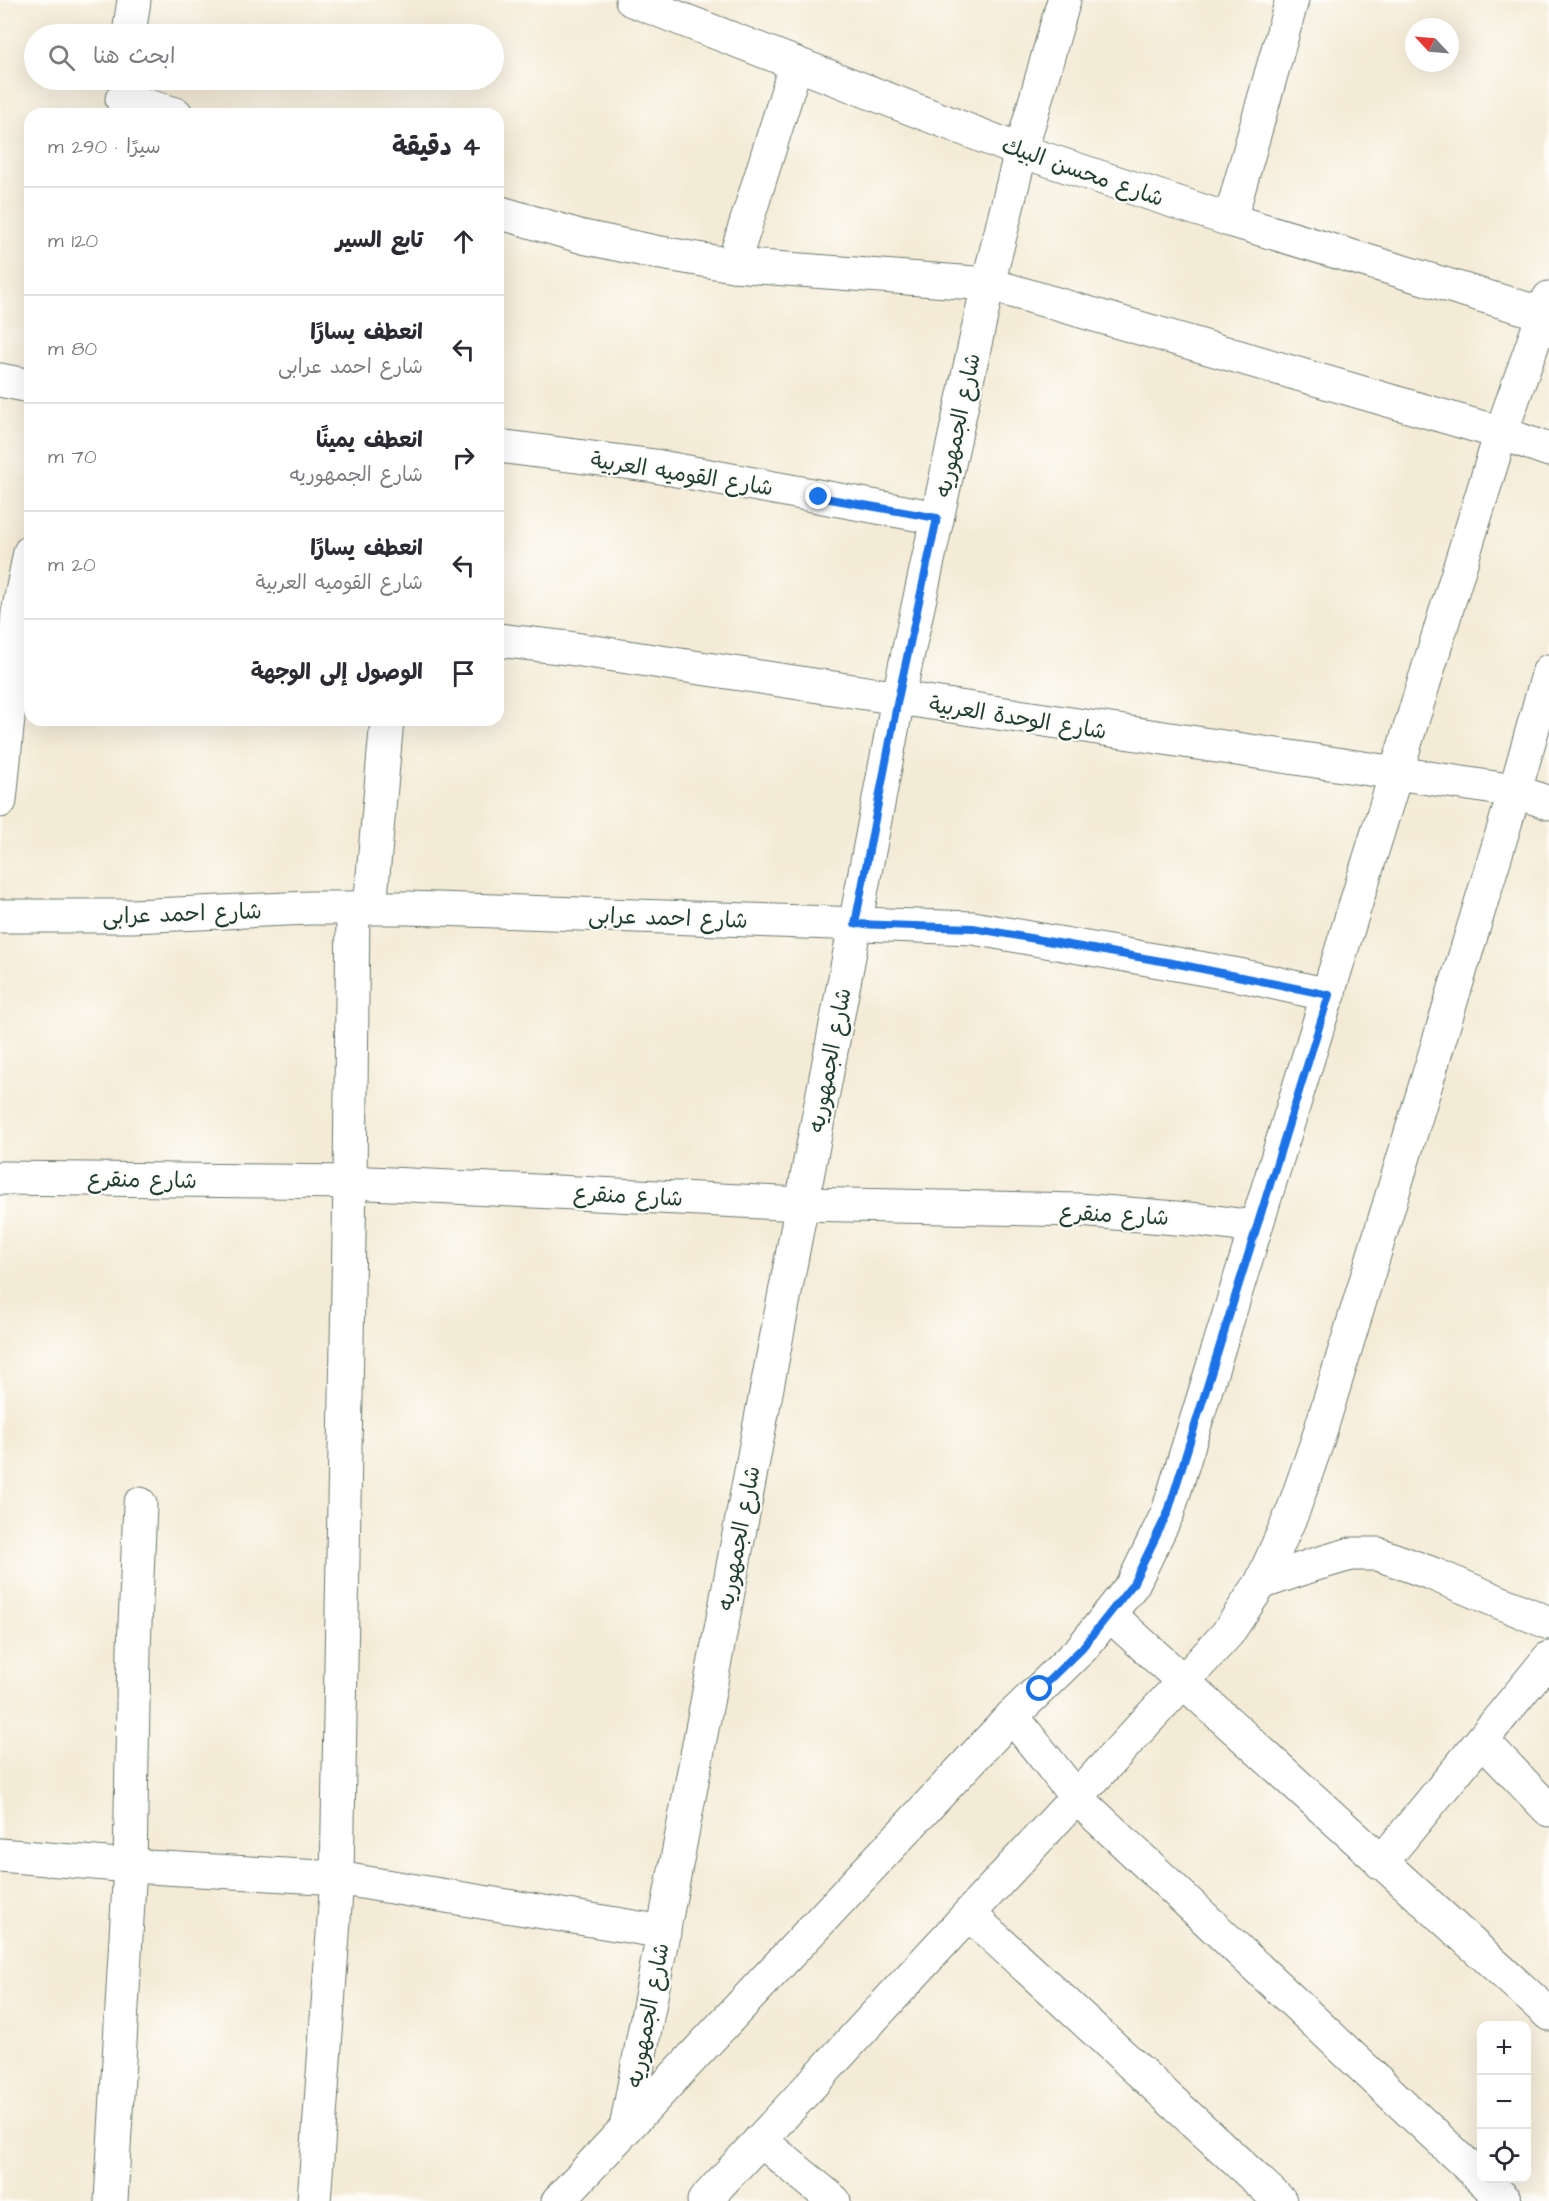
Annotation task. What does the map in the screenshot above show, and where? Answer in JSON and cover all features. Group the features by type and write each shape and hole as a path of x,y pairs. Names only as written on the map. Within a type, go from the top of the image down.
{"street":[{"path":"130,24 134,0"},
{"name":"شارع محسن البيك","path":"632,0 1021,151 1230,220 1546,306"},
{"name":"شارع الجمهوريه","path":"626,2128 898,699 988,284 1021,151 1064,0"},
{"path":"1230,220 1292,0"},
{"path":"733,265 796,63"},
{"path":"122,98 156,108"},
{"path":"504,214 583,237 733,265 988,284 1501,433 1549,450"},
{"path":"558,2201 1012,1716 1082,1648 1133,1584 1168,1512 1501,433 1546,306"},
{"path":"0,380 24,385"},
{"name":"شارع القوميه العربية","path":"504,447 655,466 937,518"},
{"path":"0,801 16,613 24,578"},
{"name":"شارع الوحدة العربية","path":"504,641 579,649 1515,791 1549,803"},
{"path":"704,2201 1227,1634 1261,1583 1293,1511 1317,1442 1515,791 1549,671"},
{"path":"314,2201 337,1878 350,1182 361,908 386,726"},
{"name":"شارع احمد عرابى","path":"0,916 132,916 361,908 507,910 973,928 1178,964 1329,995"},
{"name":"شارع منقرع","path":"0,1178 350,1182 801,1204 1079,1210 1255,1227"},
{"path":"111,2201 130,1866 134,1649 140,1504"},
{"path":"1261,1583 1313,1564 1351,1554 1377,1554 1433,1574 1549,1623"},
{"path":"1109,1614 1549,2014"},
{"path":"1381,1863 1549,1658"},
{"path":"1012,1716 1077,1798 1505,2201"},
{"path":"1482,1740 1549,1810"},
{"path":"0,1855 130,1866 337,1878 664,1932"},
{"path":"969,1914 1280,2201"},
{"path":"760,2140 834,2201"}],"route":[{"path":"819,497 937,518 898,699 855,924 973,928 1244,976 1329,995 1168,1512 1133,1584 1082,1648 1040,1689"}]}
